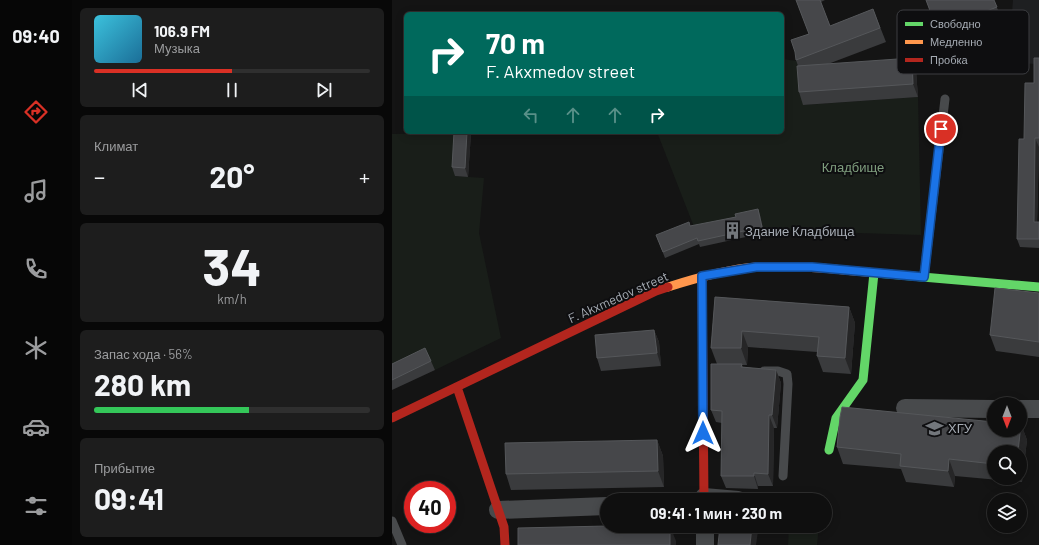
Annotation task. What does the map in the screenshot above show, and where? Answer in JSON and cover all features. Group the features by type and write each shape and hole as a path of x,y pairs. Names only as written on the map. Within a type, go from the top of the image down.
{"main road":[{"name":"F. Akxmedov street","path":"392,418 656,291 702,276 756,267 812,267 1039,287"},
{"path":"829,450 836,418 863,380 874,273"},
{"path":"702,276 706,370 704,493"},
{"path":"457,387 504,527 505,545"}],"street":[{"path":"905,408 987,409"},
{"path":"1027,409 1039,409"},
{"path":"498,510 600,506"},
{"path":"705,533 706,545"}],"lane":[{"path":"924,277 945,99"},
{"path":"755,371 778,371 787,374 788,384 783,476"},
{"path":"392,521 402,545"}],"shaded area":[{"path":"1013,0 1039,0 1039,64 1029,64 1029,10 1012,10"}],"green space":[{"name":"Кладбище","path":"784,59 797,61 804,105 918,97 921,235 764,230 696,232 658,134 784,134"},
{"path":"392,134 457,134 455,176 484,178 479,233 501,338 435,370 428,357 392,374"},
{"path":"789,533 818,533 817,545 788,545"}],"building":[{"path":"796,0 820,0 830,26 873,9 880,28 796,60 791,40 809,34"},
{"path":"926,0 994,0 997,7 989,10 930,10"},
{"path":"1034,58 1039,58 1039,138 1035,138 1034,222 1039,222 1039,239 1017,239 1019,139 1024,139 1025,83 1034,83"},
{"path":"897,59 897,74 913,74 913,84 799,92 797,66"},
{"path":"454,134 467,134 465,168 452,167"},
{"path":"758,209 762,227 698,241 697,238 663,252 656,235 689,222 690,226 736,217 735,214"},
{"path":"995,288 1039,293 1039,342 990,335"},
{"path":"715,297 849,307 845,358 817,356 819,337 742,331 741,348 711,348"},
{"path":"654,330 657,353 597,358 595,335"},
{"path":"425,348 431,361 392,380 392,364"},
{"path":"711,364 742,364 741,367 776,370 772,415 769,415 768,474 754,473 754,476 721,476 722,411 711,410"},
{"path":"842,407 987,421 987,437 1020,437 1019,445 987,445 987,463 949,459 948,471 900,466 901,454 837,447"},
{"path":"657,440 658,471 506,474 505,443"},
{"path":"600,526 600,533 670,533 670,545 518,545 518,528"},
{"path":"719,533 751,533 750,545 718,545"}],"traffic: fast":[{"path":"829,450 836,418 863,380 874,273"},
{"path":"876,273 1039,287"}],"traffic: slow":[{"path":"668,287 723,272 757,267 801,267 876,273"}],"traffic: jam":[{"path":"702,276 704,493"},
{"path":"392,418 656,291 668,287"},
{"path":"457,387 504,527 505,545"}],"place":[{"name":"Здание Кладбища","path":"732,231"},
{"name":"ХГУ","path":"935,428"}],"route":[{"path":"703,433 702,276 756,267 812,267 924,277 941,129"}]}
